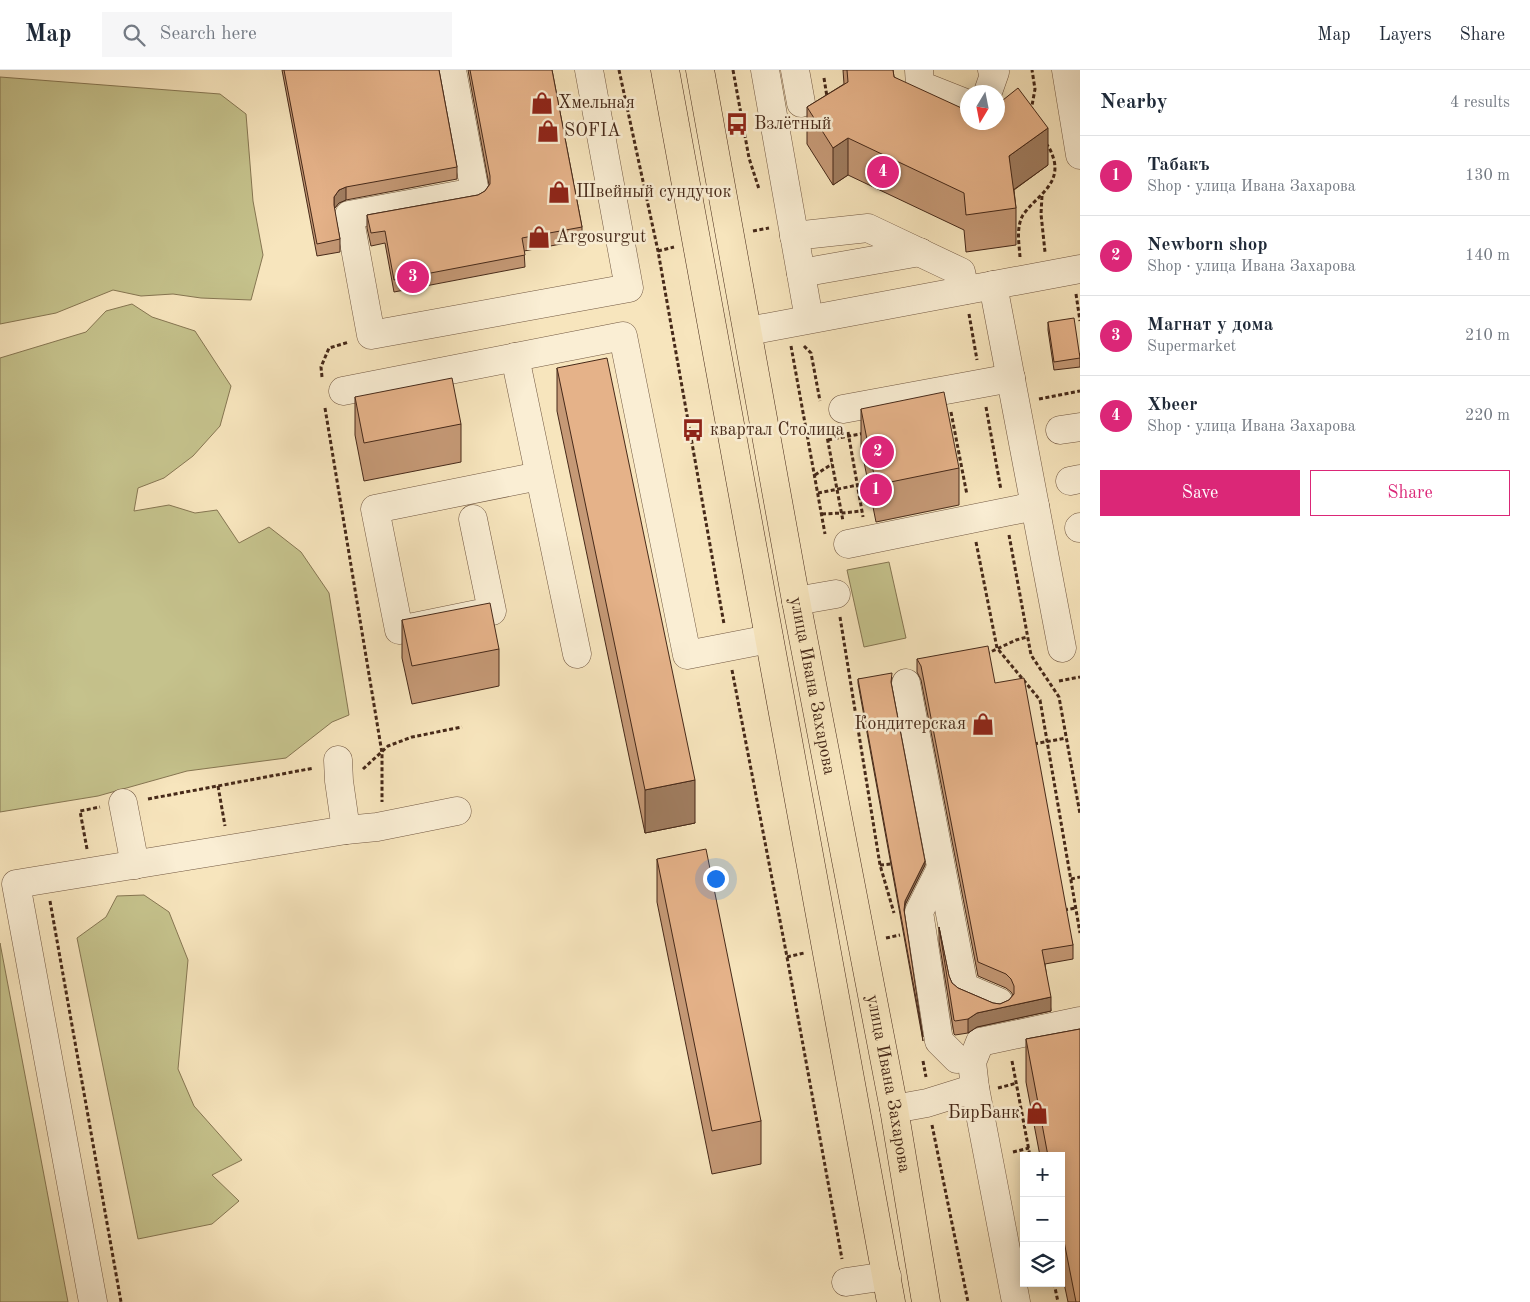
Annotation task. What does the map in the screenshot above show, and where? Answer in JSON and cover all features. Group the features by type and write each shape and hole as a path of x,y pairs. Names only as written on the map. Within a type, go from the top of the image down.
{"main road":[{"name":"улица Ивана Захарова","path":"665,70 889,1289"},
{"name":"улица Ивана Захарова","path":"700,70 796,601 894,1109 926,1302"}],"lane":[{"path":"452,70 475,192 349,216 371,336 629,288 588,70"},
{"path":"765,70 801,273 799,321"},
{"path":"795,70 801,103"},
{"path":"919,70 920,84 960,101"},
{"path":"990,85 995,72 992,70"},
{"path":"1066,70 1080,155"},
{"path":"794,236 868,228 961,272 965,290"},
{"path":"801,273 920,252"},
{"path":"748,331 1021,280 1077,278"},
{"path":"993,285 1062,648"},
{"path":"330,395 623,336 687,655 769,639"},
{"path":"515,357 577,654"},
{"path":"828,415 1013,390"},
{"path":"473,518 492,612 399,630 375,509 539,476"},
{"path":"847,542 1034,506"},
{"path":"796,601 836,594"},
{"path":"906,684 940,870 964,987 999,1002"},
{"path":"338,771 346,830"},
{"path":"123,803 134,865"},
{"path":"93,1302 16,884 346,830 377,827 457,811"},
{"path":"940,870 919,912 939,1042 963,1070 1016,1302"},
{"path":"894,1109 927,1103 972,1062 980,1042 1008,1049 1080,1022"},
{"path":"846,1282 889,1289"}],"path":[{"path":"619,70 658,251 728,647 846,1282"},
{"path":"733,70 749,158 761,193"},
{"path":"1030,116 1035,89 1032,70"},
{"path":"1021,280 1019,226 1023,215 1049,187 1054,176 1055,166 1048,145 1042,139"},
{"path":"1042,195 1041,214 1045,252"},
{"path":"1077,278 1080,322"},
{"path":"799,321 806,430 822,514 847,542"},
{"path":"371,336 329,348 321,367 330,395 382,753 382,818 377,827"},
{"path":"811,353 828,415 828,440 847,542"},
{"path":"1013,390 1080,391"},
{"path":"806,430 828,415"},
{"path":"828,415 849,436 862,511 847,542"},
{"path":"943,418 952,416 997,648 1040,700 1080,933"},
{"path":"828,440 866,432"},
{"path":"815,475 832,464"},
{"path":"952,468 962,467"},
{"path":"818,493 858,486"},
{"path":"822,514 862,511"},
{"path":"836,594 880,865 896,918"},
{"path":"981,657 997,648 1027,637"},
{"path":"1059,681 1080,677"},
{"path":"338,771 359,772 388,746 412,737 462,727"},
{"path":"1034,744 1066,738"},
{"path":"91,872 80,811 311,769"},
{"path":"880,865 891,864"},
{"path":"1071,879 1080,877"},
{"path":"48,893 121,1302"},
{"path":"1064,910 1076,908"},
{"path":"898,927 900,935"},
{"path":"963,1070 1008,1049 1029,1152"},
{"path":"922,1053 927,1083 927,1103 968,1302"},
{"path":"1055,1287 1058,1302"}],"shaded area":[{"path":"0,77 220,94 246,114 253,201 263,255 251,300 201,298 173,294 141,296 113,290 56,313 0,324"},
{"path":"132,304 152,317 195,331 231,386 220,426 193,456 164,478 138,488 134,511 169,505 195,513 217,510 239,543 269,527 301,552 329,593 349,715 332,722 286,758 187,771 98,796 0,812 0,358 86,332 106,311"},
{"path":"889,562 906,638 864,647 847,570"},
{"path":"144,895 169,912 188,960 178,1069 194,1106 242,1160 212,1175 239,1201 212,1224 138,1239 77,938 106,917 117,896"},
{"path":"0,943 68,1302 0,1302"}],"building":[{"path":"284,70 439,70 457,167 346,187 339,190 334,197 334,205 340,239 317,244"},
{"path":"470,70 552,70 582,227 522,238 525,255 394,280 385,231 371,233 367,215 478,195 485,191 490,184"},
{"path":"847,70 893,70 894,77 960,107 960,130 1005,130 1005,98 1018,88 1048,128 1009,156 1016,208 966,215 964,193 848,138 833,148 807,107 848,82"},
{"path":"1074,318 1080,358 1054,362 1048,322"},
{"path":"607,358 695,780 645,790 557,368"},
{"path":"452,378 461,424 364,443 355,397"},
{"path":"944,392 959,468 876,485 861,409"},
{"path":"490,603 499,649 412,666 402,620"},
{"path":"988,646 995,683 1024,678 1073,945 1042,950 1051,997 977,1013 968,1019 955,1021 939,927 949,976 952,983 958,988 993,1003 1000,1004 1009,1000 1014,994 1014,986 1006,974 978,962 921,666 917,659"},
{"path":"892,673 891,682 925,861 905,901 904,910 923,1037 858,679"},
{"path":"706,849 761,1121 712,1131 657,859"},
{"path":"1080,1029 1080,1302 1076,1302 1065,1246 1065,1152 1047,1152 1026,1039"}],"tunnel":[{"path":"940,961 953,1035"}],"place":[{"name":"Хмельная","path":"542,103"},
{"name":"Взлётный","path":"737,124"},
{"name":"SOFIA","path":"548,131"},
{"name":"Xbeer","path":"883,172"},
{"name":"Швейный сундучок","path":"559,192"},
{"name":"Argosurgut","path":"539,237"},
{"name":"Магнат у дома","path":"413,277"},
{"name":"квартал Столица","path":"693,430"},
{"name":"Newborn shop","path":"878,452"},
{"name":"Табакъ","path":"876,490"},
{"name":"Кондитерская","path":"983,724"},
{"name":"БирБанк","path":"1037,1113"}]}
